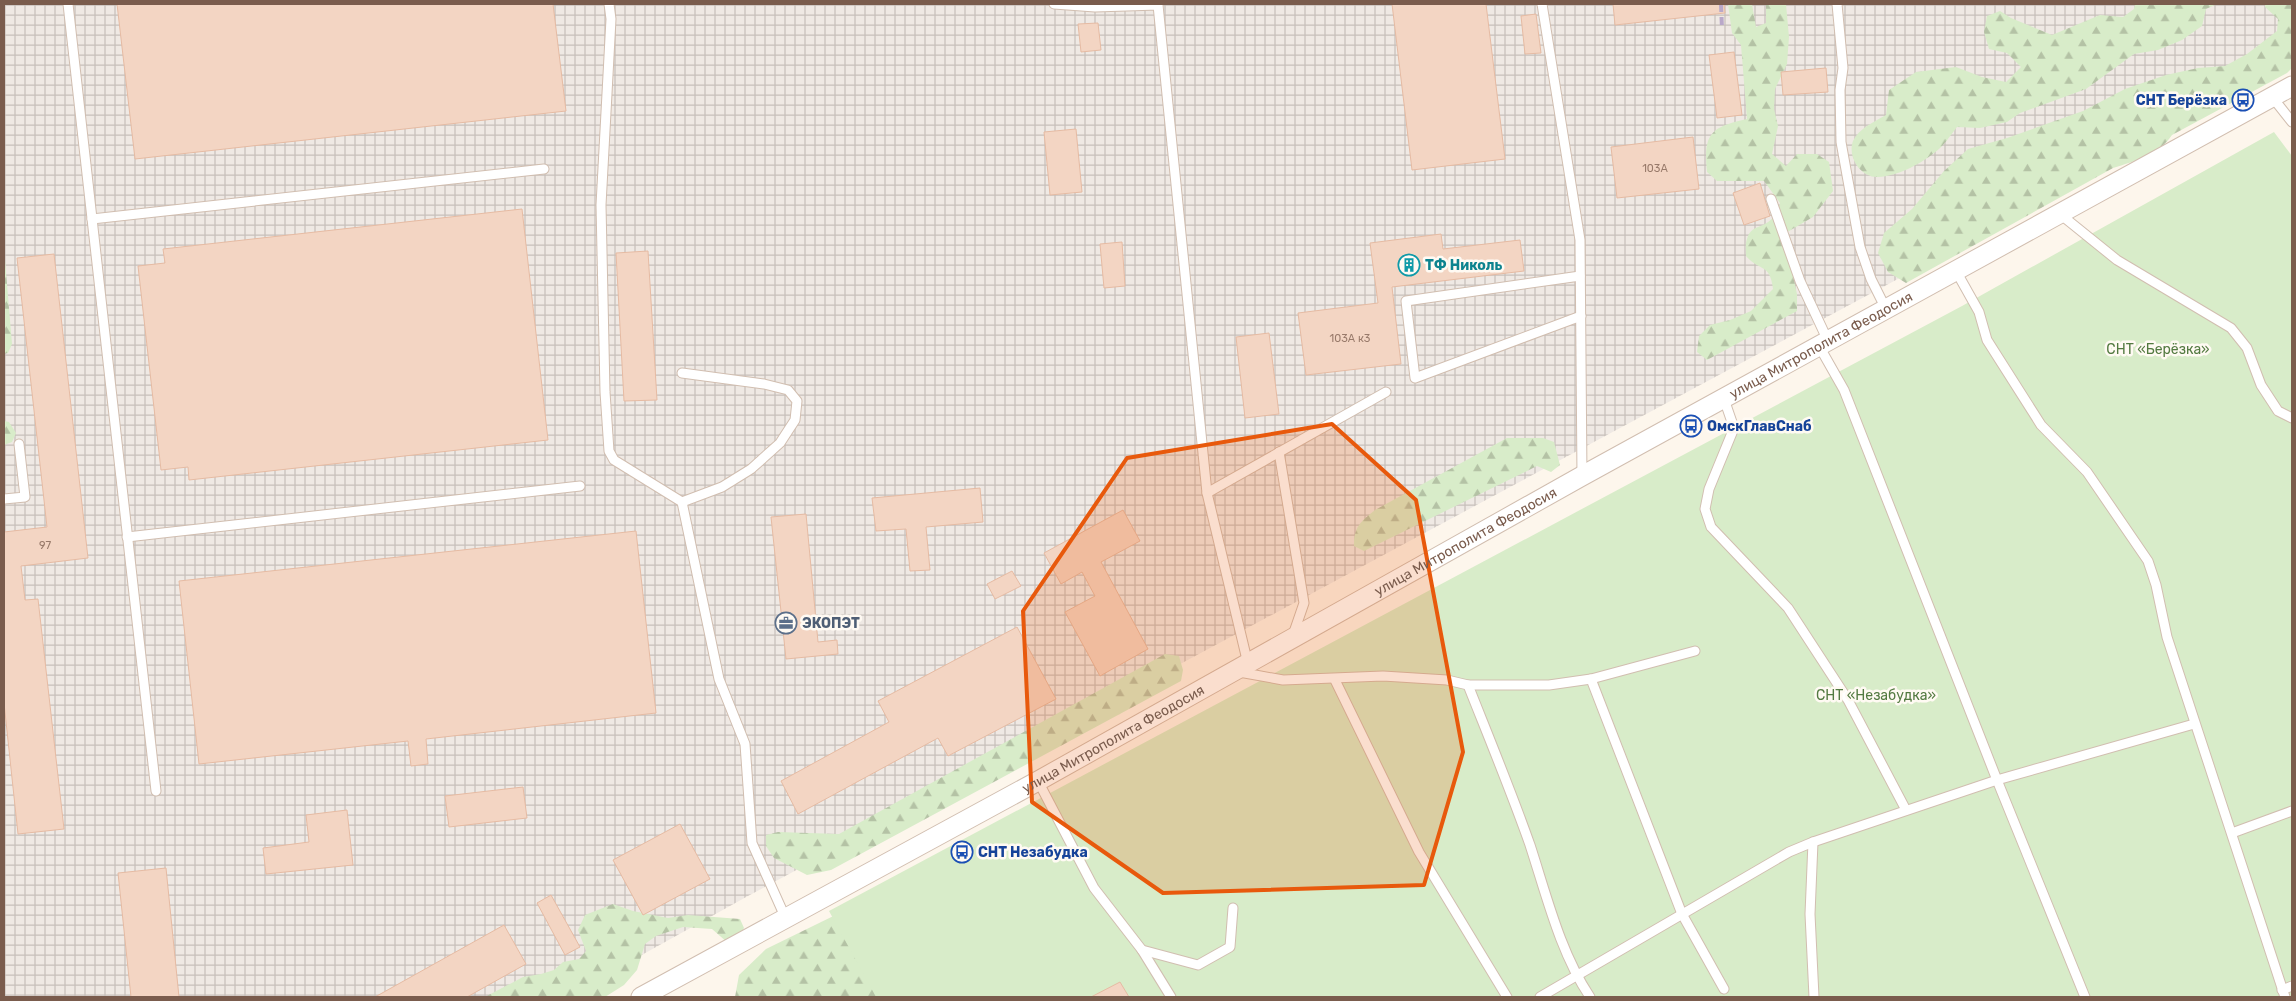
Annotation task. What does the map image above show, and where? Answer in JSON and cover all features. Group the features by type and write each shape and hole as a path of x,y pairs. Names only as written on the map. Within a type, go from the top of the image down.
{"street":[{"name":"улица Митрополита Феодосия","path":"641,997 787,920 1242,668 1582,476 2292,86"}],"lane":[{"path":"68,4 156,791"},
{"path":"609,4 611,19 601,205 605,392 609,450 614,460 682,502 719,679 745,744 752,843 787,920"},
{"path":"1054,4 1095,7 1158,5 1207,493 1242,668 1284,680 1335,680 1383,676 1447,680 1468,685 1549,685 1591,679 1695,651"},
{"path":"1542,4 1580,240 1582,476"},
{"path":"1837,4 1843,68 1840,106 1841,142 1860,247 1871,279 1886,310"},
{"path":"2273,98 2292,122"},
{"path":"92,219 544,169"},
{"path":"1771,199 1823,344 1844,390 1997,780 2085,997"},
{"path":"2060,214 2117,260 2231,328 2247,348 2261,385 2278,412 2292,418"},
{"path":"1956,271 1979,312 1987,340 2041,425 2087,472 2148,561 2156,585 2167,637 2194,724 2232,833 2284,994 2292,986"},
{"path":"1580,276 1406,301 1415,378 1581,316"},
{"path":"682,374 764,384 788,390 797,401 795,420 780,444 751,469 722,487 682,502"},
{"path":"1207,493 1386,392"},
{"path":"1724,399 1734,428 1709,489 1705,509 1711,527 1788,608 1848,700 1906,810"},
{"path":"4,500 25,497 19,444"},
{"path":"1279,452 1304,603 1292,640"},
{"path":"128,537 580,486"},
{"path":"1591,679 1682,914 1724,989"},
{"path":"1335,680 1418,852 1507,997"},
{"path":"1468,685 1512,793 1552,914 1576,976 1590,997"},
{"path":"1540,997 1789,852 1813,842 1997,780 2194,724"},
{"path":"1038,781 1094,888 1142,950 1171,997"},
{"path":"2232,833 2292,812"},
{"path":"1813,842 1810,914 1814,997"},
{"path":"1142,950 1198,965 1230,947 1233,908"}],"highlighted area":[{"path":"1332,424 1416,500 1463,752 1424,885 1163,893 1032,802 1023,611 1127,458"}],"shaded area":[{"path":"4,4 2292,4 2292,62 1909,273 748,896 566,997 4,997"}],"green space":[{"path":"1728,4 1752,4 1756,27 1766,23 1766,4 1786,4 1789,37 1787,64 1775,89 1774,109 1778,126 1772,154 1786,166 1797,154 1817,154 1829,162 1833,191 1813,217 1784,234 1797,294 1797,311 1707,360 1697,352 1699,336 1710,325 1730,320 1751,311 1773,289 1772,281 1767,271 1746,256 1746,241 1753,230 1772,219 1780,203 1764,181 1717,181 1707,172 1706,148 1712,134 1725,125 1747,119 1741,45 1732,33"},
{"path":"2135,4 2217,4 2206,9 2202,26 2182,40 2158,50 2134,54 2086,89 2020,113 2007,122 1980,128 1957,127 1937,151 1922,162 1907,169 1893,175 1872,176 1861,170 1854,160 1852,147 1856,136 1867,126 1886,115 1889,90 1916,72 1956,67 1982,77 2006,82 2021,67 2007,53 1989,49 1984,32 1987,16 2000,11 2011,18 2052,35 2100,15 2123,17 2134,9"},
{"path":"2265,4 2292,4 2292,68 2287,73 2172,135 2167,142 2153,152 2138,160 2113,168 1906,283 1888,272 1878,253 1884,233 1912,209 1944,171 1968,149 2007,138 2083,111 2125,89 2166,75 2198,68 2225,66 2247,54 2277,31 2278,19 2265,7"},
{"name":"СНТ «Незабудка»","path":"2274,132 2292,156 2292,997 876,997 829,911 1962,306"},
{"path":"4,248 12,344 8,353 4,354"},
{"path":"4,421 9,422 16,433 12,442 4,445"},
{"path":"1507,438 1543,438 1554,442 1560,465 1551,472 1537,466 1364,551 1354,546 1355,534 1359,525 1375,510"},
{"path":"1165,654 1179,656 1183,670 1181,681 831,870 807,875 774,858 766,846 766,835 778,832 839,834"},
{"path":"862,902 923,997 735,997 739,975 766,949"},
{"path":"613,904 633,911 668,918 688,915 740,919 744,928 739,937 728,943 712,929 683,927 656,936 645,944 637,970 624,985 605,997 485,997 523,977 554,970 563,962 579,959 586,951 578,930 585,915"}],"building":[{"path":"117,4 553,4 566,111 135,159"},
{"path":"1392,4 1486,4 1505,159 1412,170"},
{"path":"1613,4 1724,4 1725,13 1615,25"},
{"path":"1536,14 1541,53 1525,54 1521,16"},
{"path":"1098,23 1101,50 1081,52 1078,24"},
{"path":"1734,52 1742,115 1717,118 1709,55"},
{"path":"1826,68 1828,92 1783,95 1781,72"},
{"path":"1076,129 1082,192 1050,195 1044,132"},
{"path":"1693,137 1699,189 1617,198 1611,147"},
{"path":"1760,183 1770,216 1744,225 1733,193"},
{"path":"522,209 548,440 189,480 188,467 161,470 138,266 165,263 163,249"},
{"path":"1441,234 1443,249 1520,240 1524,271 1392,287 1401,364 1306,375 1298,313 1378,303 1370,243"},
{"path":"1122,242 1125,286 1104,288 1100,244"},
{"path":"648,251 657,400 624,401 616,253"},
{"path":"54,254 88,558 21,566 25,600 38,599 64,829 18,834 4,703 4,532 47,527 17,258"},
{"path":"1269,333 1279,414 1245,418 1236,337"},
{"path":"980,488 983,522 926,527 930,570 910,571 906,529 876,531 872,498"},
{"path":"1123,510 1140,541 1101,562 1148,649 1100,676 1065,612 1095,596 1082,572 1061,584 1044,553"},
{"path":"806,514 818,642 837,640 838,654 786,659 771,517"},
{"path":"636,531 656,713 426,739 428,764 411,766 408,741 199,764 179,581"},
{"path":"1012,571 1021,586 995,599 987,584"},
{"path":"1017,627 1056,699 948,756 938,738 798,814 781,781 889,722 878,701"},
{"path":"523,787 527,818 449,827 445,796"},
{"path":"347,810 353,865 266,874 263,848 309,842 306,815"},
{"path":"680,824 710,879 643,915 613,860"},
{"path":"166,868 179,997 131,997 118,873"},
{"path":"551,895 580,947 565,955 537,903"},
{"path":"504,925 526,964 467,997 375,997"},
{"path":"1120,982 1129,997 1091,997"}],"railway":[{"path":"1721,4 1722,29"}],"place":[{"name":"СНТ Берёзка","path":"2243,100"},
{"name":"ТФ Николь","path":"1409,265"},
{"name":"ОмскГлавСнаб","path":"1691,426"},
{"name":"ЭКОПЭТ","path":"786,623"},
{"name":"СНТ Незабудка","path":"962,852"}],"park label":[{"name":"СНТ «Берёзка»","path":"2158,349"}]}
